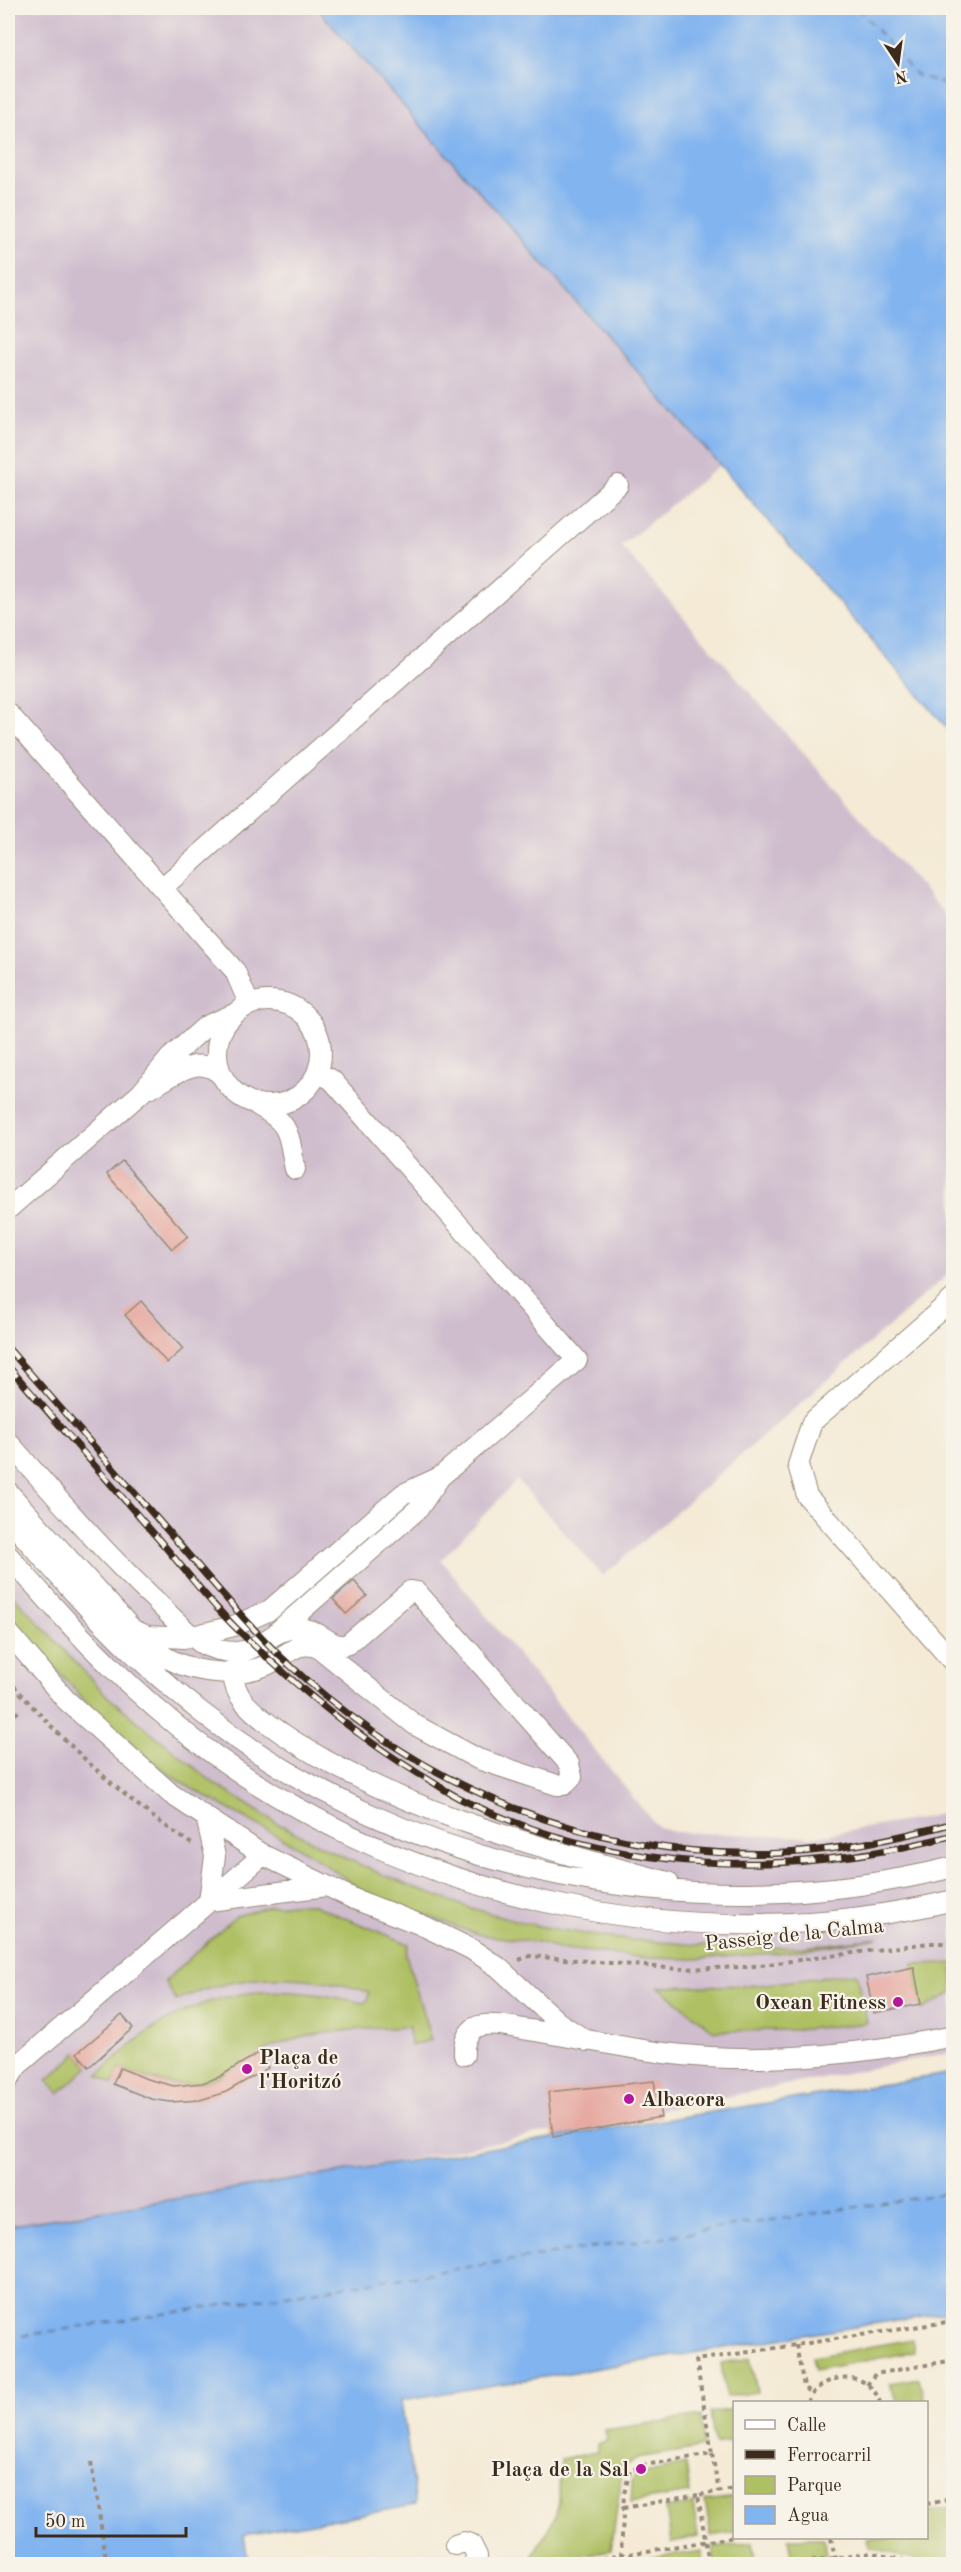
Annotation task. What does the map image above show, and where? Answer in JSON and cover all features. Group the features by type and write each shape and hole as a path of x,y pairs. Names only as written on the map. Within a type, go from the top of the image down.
{"street":[{"path":"162,888 618,485"},
{"path":"8,713 235,971 249,1004"},
{"path":"8,1209 141,1094 170,1058 206,1026 232,1015 249,1004 265,1000 282,1002 297,1008 310,1020 319,1034 322,1051 319,1073 300,1096 284,1104 266,1106 252,1102"},
{"path":"232,1015 222,1028 217,1044 217,1061 222,1076 230,1089 276,1115 284,1123 289,1135 295,1169"},
{"path":"141,1094 195,1065 213,1067 222,1076"},
{"path":"319,1073 332,1080 578,1360 440,1478 418,1509 275,1633 247,1651 238,1661 234,1672 235,1688 259,1717 308,1751 386,1791 557,1852 711,1893"},
{"path":"954,1298 812,1422 798,1465 807,1496 954,1663"},
{"path":"8,1442 98,1544 193,1636 208,1647 227,1651 247,1651"},
{"path":"133,1630 148,1636 170,1639 193,1636 234,1626 270,1610 403,1494 440,1478"},
{"path":"8,1492 133,1630 169,1659 208,1671 234,1672 261,1667 297,1646 312,1645 319,1648 415,1725 478,1759 557,1785 564,1785 572,1777 569,1764 417,1592 410,1591 343,1646 337,1646 316,1631 306,1629 295,1628 275,1633"},
{"path":"8,1518 100,1623 165,1683 240,1741 281,1768 369,1815 461,1849 552,1874 628,1888 711,1893 769,1894 848,1887 954,1867"},
{"path":"8,1555 115,1672 187,1734 253,1780 328,1824 442,1872 506,1892 605,1914 628,1918 715,1924 769,1924 852,1918 925,1907 954,1900"},
{"path":"285,1597 291,1596 298,1599 301,1607 299,1612"},
{"path":"8,1632 66,1700 171,1794 263,1855 471,1949 498,1967 559,2023 587,2041"},
{"path":"206,1817 215,1856 209,1901"},
{"path":"11,2067 263,1855"},
{"path":"209,1901 328,1886"},
{"path":"464,2055 465,2039 471,2031 481,2025 667,2054 753,2057 858,2053 954,2036"},
{"path":"455,2545 464,2542 471,2544 477,2556 473,2565"}],"path":[{"path":"8,1720 19,1711"},
{"name":"Passeig de la Calma","path":"498,1967 530,1956 679,1969 746,1967 929,1943 954,1942"},
{"path":"718,2492 696,2360 954,2321"},
{"path":"796,2344 804,2386 812,2393"},
{"path":"867,2385 875,2374 954,2360"},
{"path":"808,2401 812,2393 822,2384 834,2378 847,2377 867,2385 879,2401"},
{"path":"621,2556 624,2494 630,2471 644,2465 712,2454"},
{"path":"91,2462 107,2565"},
{"path":"623,2508 733,2489"},
{"path":"698,2495 709,2565"},
{"path":"928,2504 954,2499"},
{"path":"567,2565 733,2537"},
{"path":"831,2539 836,2565"},
{"path":"794,2565 834,2557 872,2553 919,2565"}],"shaded area":[{"path":"8,8 317,8 720,465 621,546 953,923 953,1270 603,1576 517,1480 441,1560 658,1828 674,1832 811,1837 924,1818 953,1810 953,2052 328,2175 8,2226"}],"green space":[{"path":"8,1590 108,1697 216,1785 275,1822 345,1858 407,1885 467,1907 533,1925 609,1938 737,1948 803,1947 878,1938 787,1952 695,1959 646,1958 557,1948 538,1942 482,1935 365,1892 305,1851 180,1782 148,1758 83,1699 8,1615"},
{"path":"311,1904 409,1944 406,1955 431,2040 410,2046 409,2027 316,2034 277,2045 217,2077 192,2084 180,2085 156,2081 120,2068 113,2084 98,2075 151,2030 202,2004 254,1992 280,1991 307,1993 363,2003 367,2001 369,1992 345,1985 296,1978 271,1978 223,1985 176,2001 165,1981 236,1916 270,1906"},
{"path":"953,1963 953,1992 922,2010 913,1964"},
{"path":"856,1973 867,2023 796,2030 714,2031 659,1987 759,1985"},
{"path":"77,2053 89,2067 59,2093 47,2080"},
{"path":"912,2339 914,2352 815,2370 812,2357"},
{"path":"750,2358 757,2392 726,2397 721,2363"},
{"path":"919,2378 925,2401 898,2401 889,2383"},
{"path":"733,2409 733,2441 715,2445 710,2413"},
{"path":"701,2416 704,2447 637,2458 627,2464 622,2474 611,2550 528,2564 555,2517 559,2502 560,2459 597,2452 597,2444 607,2441 605,2430"},
{"path":"686,2464 690,2493 631,2502 632,2482 636,2475"},
{"path":"733,2497 733,2532 711,2536 705,2501"},
{"path":"693,2504 698,2537 671,2542 666,2508"},
{"path":"953,2508 953,2564 932,2564 869,2547 867,2539 928,2539 928,2512"},
{"path":"788,2539 824,2539 827,2555 792,2561"},
{"path":"753,2542 757,2564 715,2564 713,2548"},
{"path":"701,2551 703,2564 611,2564"}],"water":[{"path":"317,8 953,8 953,735 720,465"},
{"path":"953,2073 953,2311 401,2400 416,2505 244,2535 248,2564 8,2564 8,2226"}],"building":[{"path":"122,1161 188,1236 172,1249 107,1174"},
{"path":"141,1301 183,1349 167,1363 125,1315"},
{"path":"354,1581 367,1596 346,1614 333,1599"},
{"path":"914,1967 921,2004 874,2013 866,1977"},
{"path":"122,2015 133,2028 89,2067 77,2053"},
{"path":"260,2052 268,2068 226,2092 200,2100 171,2102 151,2099 113,2084 120,2068 147,2079 174,2086 202,2083 219,2077"},
{"path":"654,2081 661,2117 553,2137 548,2092"}],"ferry route":[{"path":"858,8 916,75 954,87"},
{"path":"8,2338 954,2192"}],"railway":[{"path":"8,1348 226,1599 281,1657 335,1704 392,1744 451,1779 513,1808 578,1829 645,1844 714,1852 785,1853 827,1849 891,1838 954,1823"},
{"path":"8,1366 216,1608 257,1649 301,1688 370,1742 463,1800 522,1825 582,1843 643,1856 705,1862 767,1863 830,1859 892,1849 954,1835"}],"place":[{"name":"Oxean Fitness","path":"898,2002"},
{"name":"Plaça de l'Horitzó","path":"247,2069"},
{"name":"Albacora","path":"629,2099"},
{"name":"Plaça de la Sal","path":"641,2469"}]}
